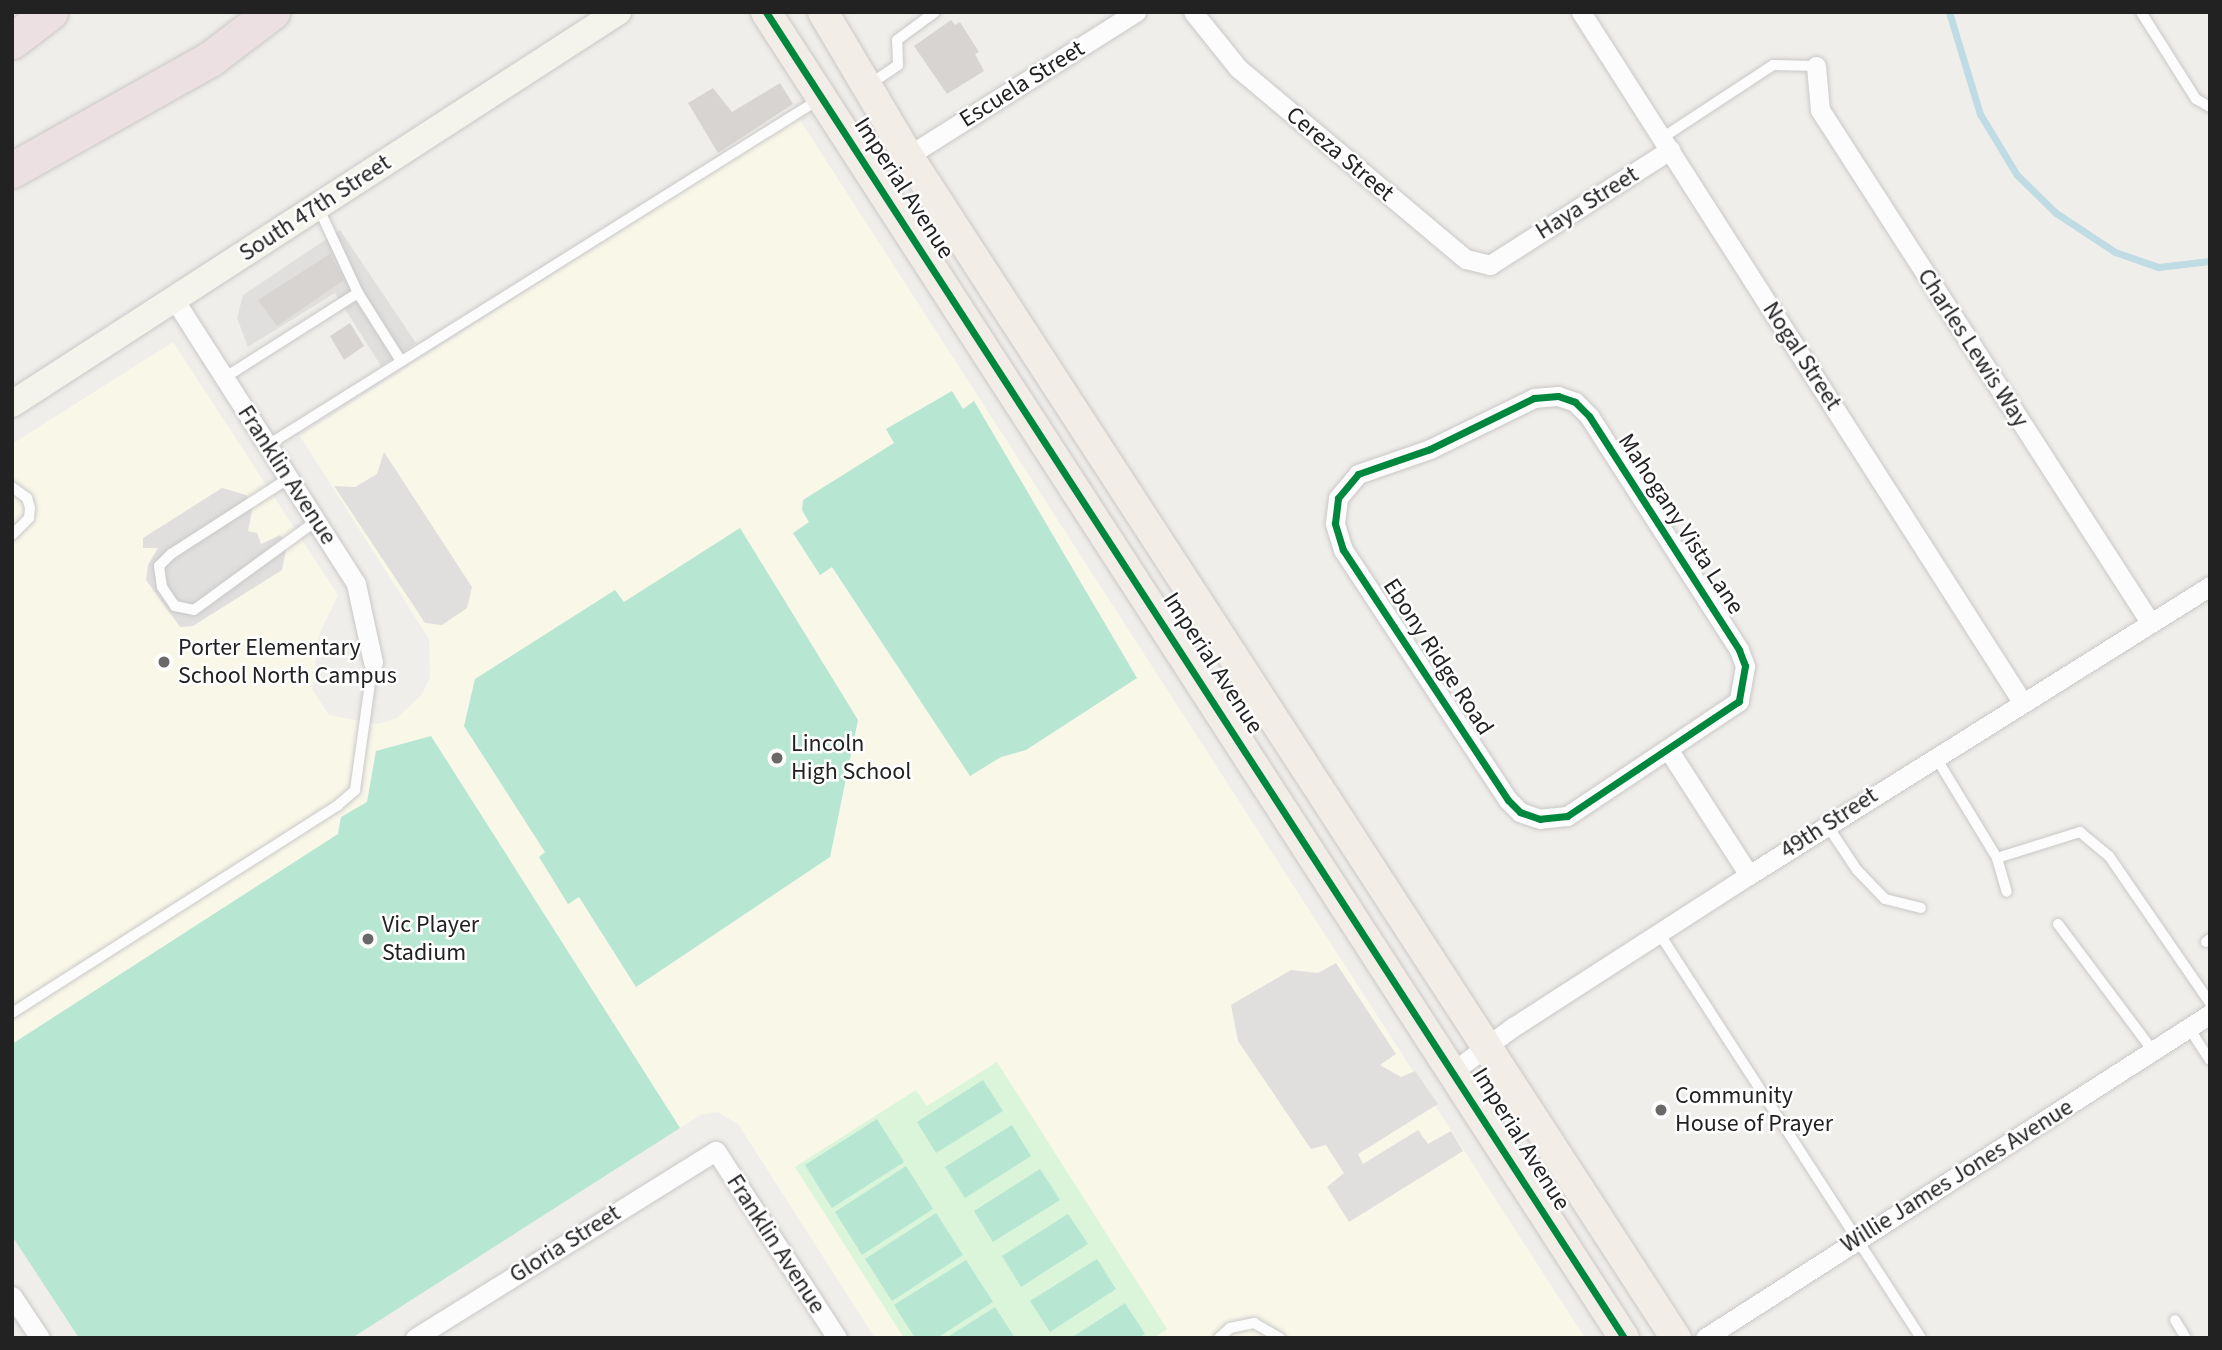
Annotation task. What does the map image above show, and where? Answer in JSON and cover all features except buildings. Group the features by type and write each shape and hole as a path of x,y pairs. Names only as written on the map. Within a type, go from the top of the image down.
{"highway":[{"path":"12,41 50,12"},
{"path":"12,170 210,59 272,12"}],"main road":[{"name":"South 47th Street","path":"12,404 618,12"},
{"name":"Imperial Avenue","path":"766,12 1455,1070 1624,1338"},
{"name":"Imperial Avenue","path":"823,12 908,156 1484,1048 1676,1338"}],"street":[{"name":"Escuela Street","path":"908,156 1136,12"},
{"name":"Cereza Street","path":"1193,12 1238,68 1466,259 1490,265 1503,256"},
{"name":"Nogal Street","path":"1581,12 2021,700"},
{"name":"Charles Lewis Way","path":"1816,66 1820,110 2150,622"},
{"name":"Haya Street","path":"1503,256 1666,144"},
{"name":"Franklin Avenue","path":"174,299 356,584 373,662"},
{"name":"Ebony Ridge Road","path":"1558,396 1534,398 1430,449 1358,474 1338,498 1335,523 1343,550 1508,800 1521,812 1540,819 1567,816 1668,750"},
{"name":"Mahogany Vista Lane","path":"1558,396 1576,402 1589,416 1739,650 1745,666 1739,701 1668,750"},
{"name":"49th Street","path":"1455,1070 1484,1048 2021,700 2210,586"},
{"path":"1668,750 1749,875"},
{"name":"Willie James Jones Avenue","path":"1705,1338 2210,1014"},
{"name":"Franklin Avenue","path":"716,1151 837,1338"},
{"name":"Gloria Street","path":"415,1338 716,1151"},
{"path":"12,1296 40,1338"}],"lane":[{"path":"865,87 898,65 897,40 936,12"},
{"path":"2141,12 2196,99 2210,107"},
{"path":"1666,144 1773,65 1816,66"},
{"path":"268,445 822,98"},
{"path":"318,206 358,293 401,361"},
{"path":"224,378 358,293"},
{"path":"289,478 171,554 159,566 162,587 175,606 194,610 316,521"},
{"path":"12,487 27,498 30,509 29,518 12,535"},
{"path":"12,1013 338,805 355,789 373,662"},
{"path":"1935,756 1997,858 2007,892"},
{"path":"1827,825 1857,870 1885,899 1921,908"},
{"path":"1997,858 2080,832 2109,856 2210,1003"},
{"path":"2058,923 2153,1051"},
{"path":"1660,933 1859,1237 1921,1338"},
{"path":"2189,1028 2210,1060"},
{"path":"2175,1320 2186,1338"},
{"path":"1219,1338 1230,1328 1254,1323 1280,1338"}],"shaded area":[{"name":"Lincoln High School","path":"798,117 1585,1338 875,1338 738,1124 718,1112 700,1115 352,1338 79,1338 12,1236 12,444 173,342 338,595 319,635 312,689 329,715 377,724 397,718 422,694 430,677 429,639 300,436"},
{"path":"340,230 416,343 381,366 335,293 248,347 237,318 243,295"},
{"path":"384,452 472,587 467,608 442,625 425,623 334,486 355,487 377,474"},
{"path":"222,488 246,495 253,506 248,531 257,533 261,544 280,535 287,545 282,570 193,626 180,627 146,580 148,565 158,548 143,548 143,538"},
{"path":"1336,963 1396,1054 1380,1065 1401,1077 1415,1071 1438,1104 1358,1154 1363,1164 1418,1130 1428,1144 1451,1131 1463,1151 1349,1222 1327,1187 1344,1173 1326,1145 1311,1149 1238,1041 1231,1005 1291,970 1318,973"}],"green space":[{"path":"952,391 963,409 974,401 1137,678 1026,750 1001,757 970,776 832,567 820,575 793,533 809,522 802,510 803,500 894,443 886,429"},
{"path":"740,528 858,720 830,857 636,987 579,897 568,904 539,857 545,852 464,726 475,679 615,590 624,602"},
{"name":"Vic Player Stadium","path":"431,736 680,1128 352,1338 79,1338 12,1236 12,1044 338,834 341,817 367,802 376,751"},
{"path":"997,1062 1167,1329 1154,1338 904,1338 795,1167 916,1090 927,1106"},
{"path":"983,1080 1003,1111 936,1153 917,1122"},
{"path":"877,1119 904,1162 832,1208 805,1165"},
{"path":"1012,1125 1031,1156 965,1198 945,1167"},
{"path":"906,1166 933,1209 862,1255 835,1212"},
{"path":"1040,1169 1060,1200 993,1242 974,1211"},
{"path":"936,1213 963,1255 892,1301 865,1259"},
{"path":"1068,1214 1088,1244 1021,1287 1002,1256"},
{"path":"1097,1259 1116,1289 1050,1332 1030,1301"},
{"path":"966,1260 993,1302 937,1338 915,1338 894,1305"},
{"path":"1125,1303 1145,1334 1138,1338 1071,1338"},
{"path":"995,1307 1015,1338 946,1338"}],"waterway":[{"path":"1949,12 1980,114 2017,175 2056,213 2115,252 2158,267 2210,261"}],"cycle path":[{"path":"766,12 1624,1338"},
{"path":"1558,396 1575,402 1589,416 1739,650 1745,666 1739,701 1567,816 1540,819 1520,812 1508,800 1343,550 1335,523 1338,498 1358,474 1430,449 1534,398 1558,396"}],"place":[{"name":"Porter Elementary School North Campus","path":"164,662"},
{"name":"Lincoln High School","path":"777,758"},
{"name":"Vic Player Stadium","path":"368,939"},
{"name":"Community House of Prayer","path":"1661,1110"}]}
